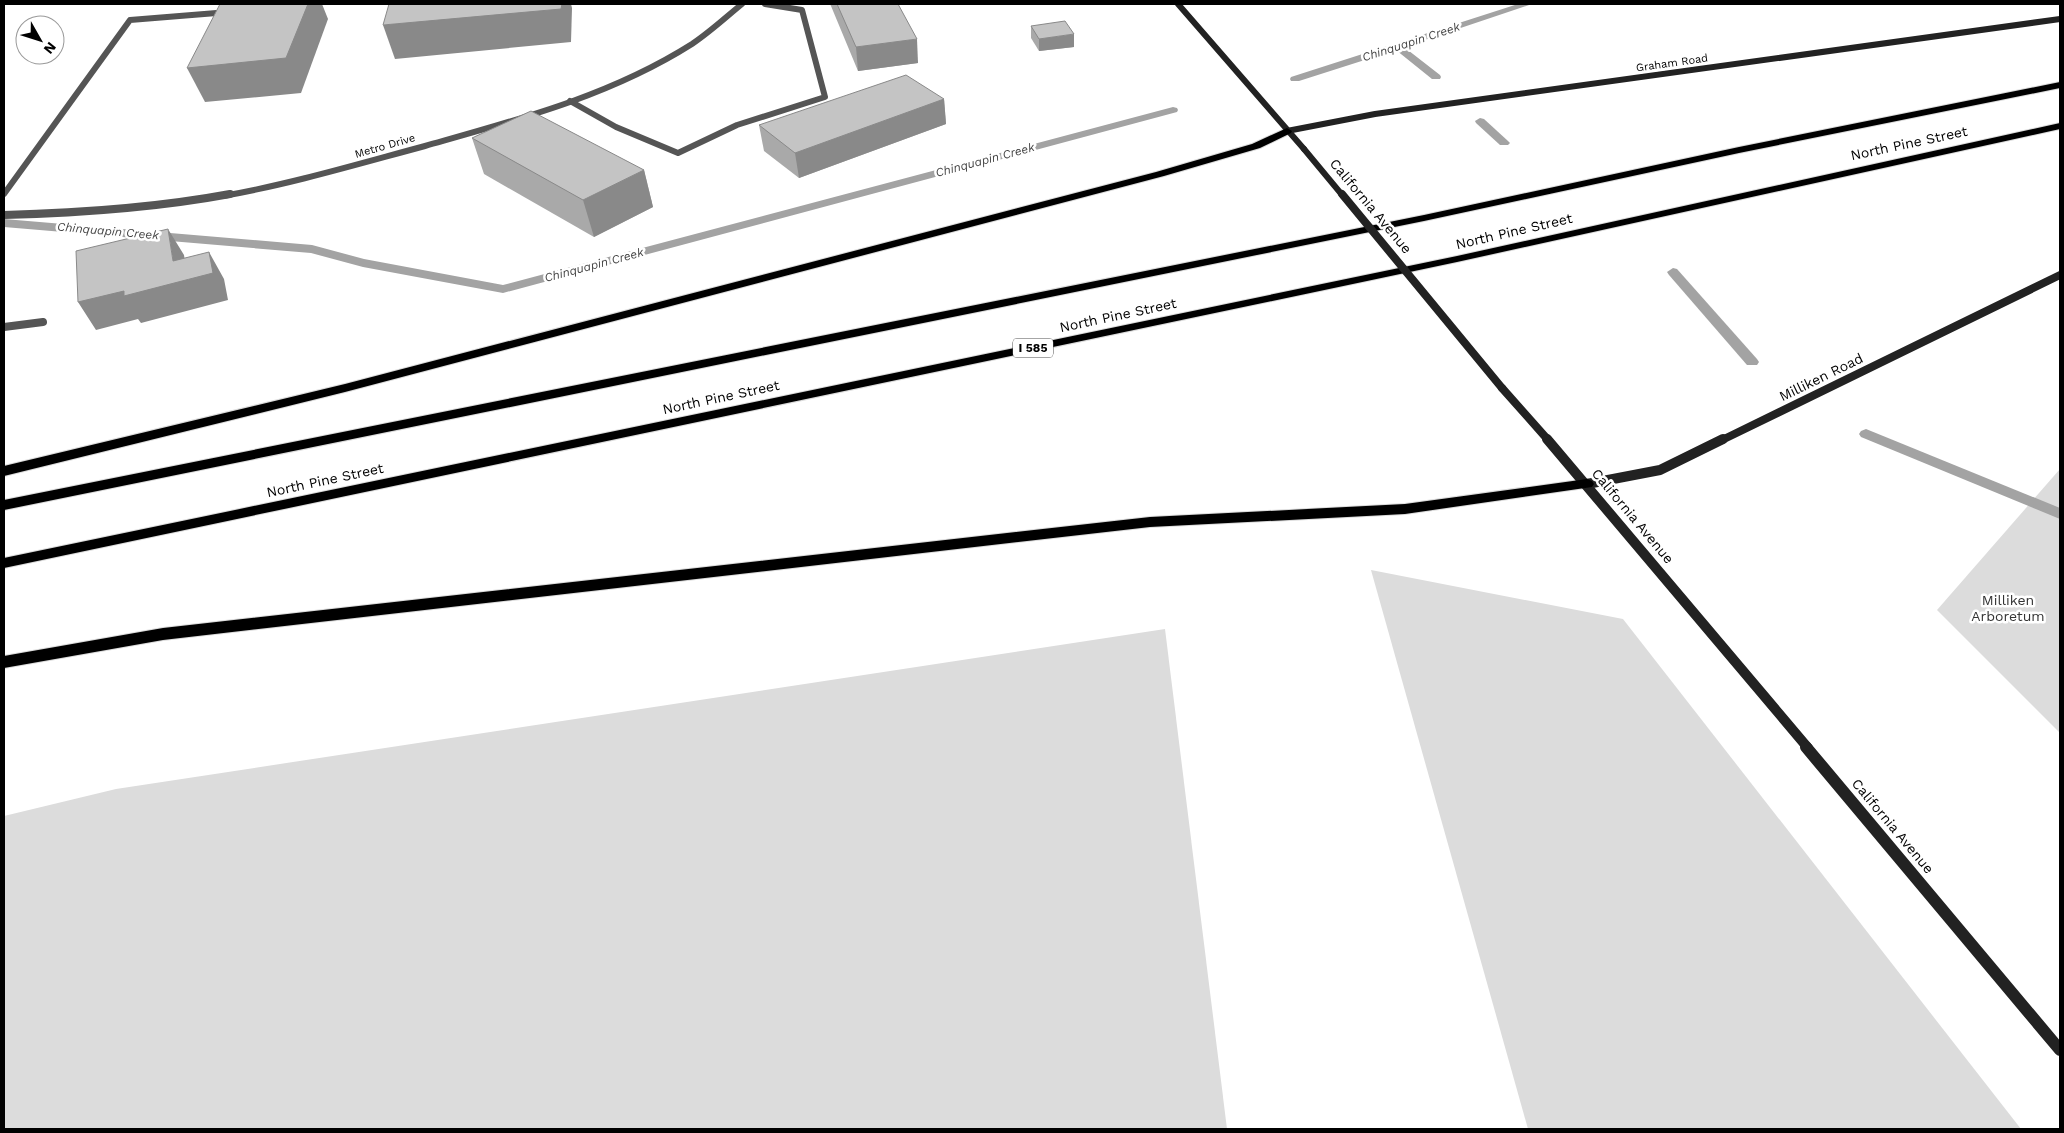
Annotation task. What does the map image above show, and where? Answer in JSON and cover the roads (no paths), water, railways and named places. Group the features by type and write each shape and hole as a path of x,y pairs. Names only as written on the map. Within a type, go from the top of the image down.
{"highway":[{"name":"North Pine Street","path":"4,505 1414,220 1739,150 2060,85"},
{"name":"North Pine Street","path":"4,563 1429,265 2060,126"},
{"path":"4,472 345,388 1150,176 1256,146 1287,131"},
{"path":"4,662 163,634 1150,522 1405,509 1587,484"}],"street":[{"name":"Metro Drive","path":"4,215 56,214 127,209 200,199 271,186 532,115 595,92 650,68 694,42 742,4"},
{"path":"570,101 616,127 678,153 737,124 825,97 802,10 765,4"},
{"name":"California Avenue","path":"1178,4 1287,131 1304,148 1502,388 1587,484 2060,1050"},
{"path":"4,194 130,20 240,10"},
{"name":"Graham Road","path":"1287,131 1375,114 1909,42 2060,19"},
{"name":"Milliken Road","path":"1587,484 1660,470 2060,275"},
{"path":"4,327 44,322"}],"waterway":[{"name":"Chinquapin Creek","path":"1397,46 1527,4"},
{"name":"Chinquapin Creek","path":"1295,79 1397,46"},
{"path":"1397,46 1436,77"},
{"name":"Chinquapin Creek","path":"4,223 312,249 363,263 503,289 1173,110"},
{"path":"1480,121 1504,143"},
{"path":"1673,272 1752,362"},
{"path":"1866,434 2060,514"}],"park label":[{"name":"Milliken Arboretum","path":"2008,608"}]}
